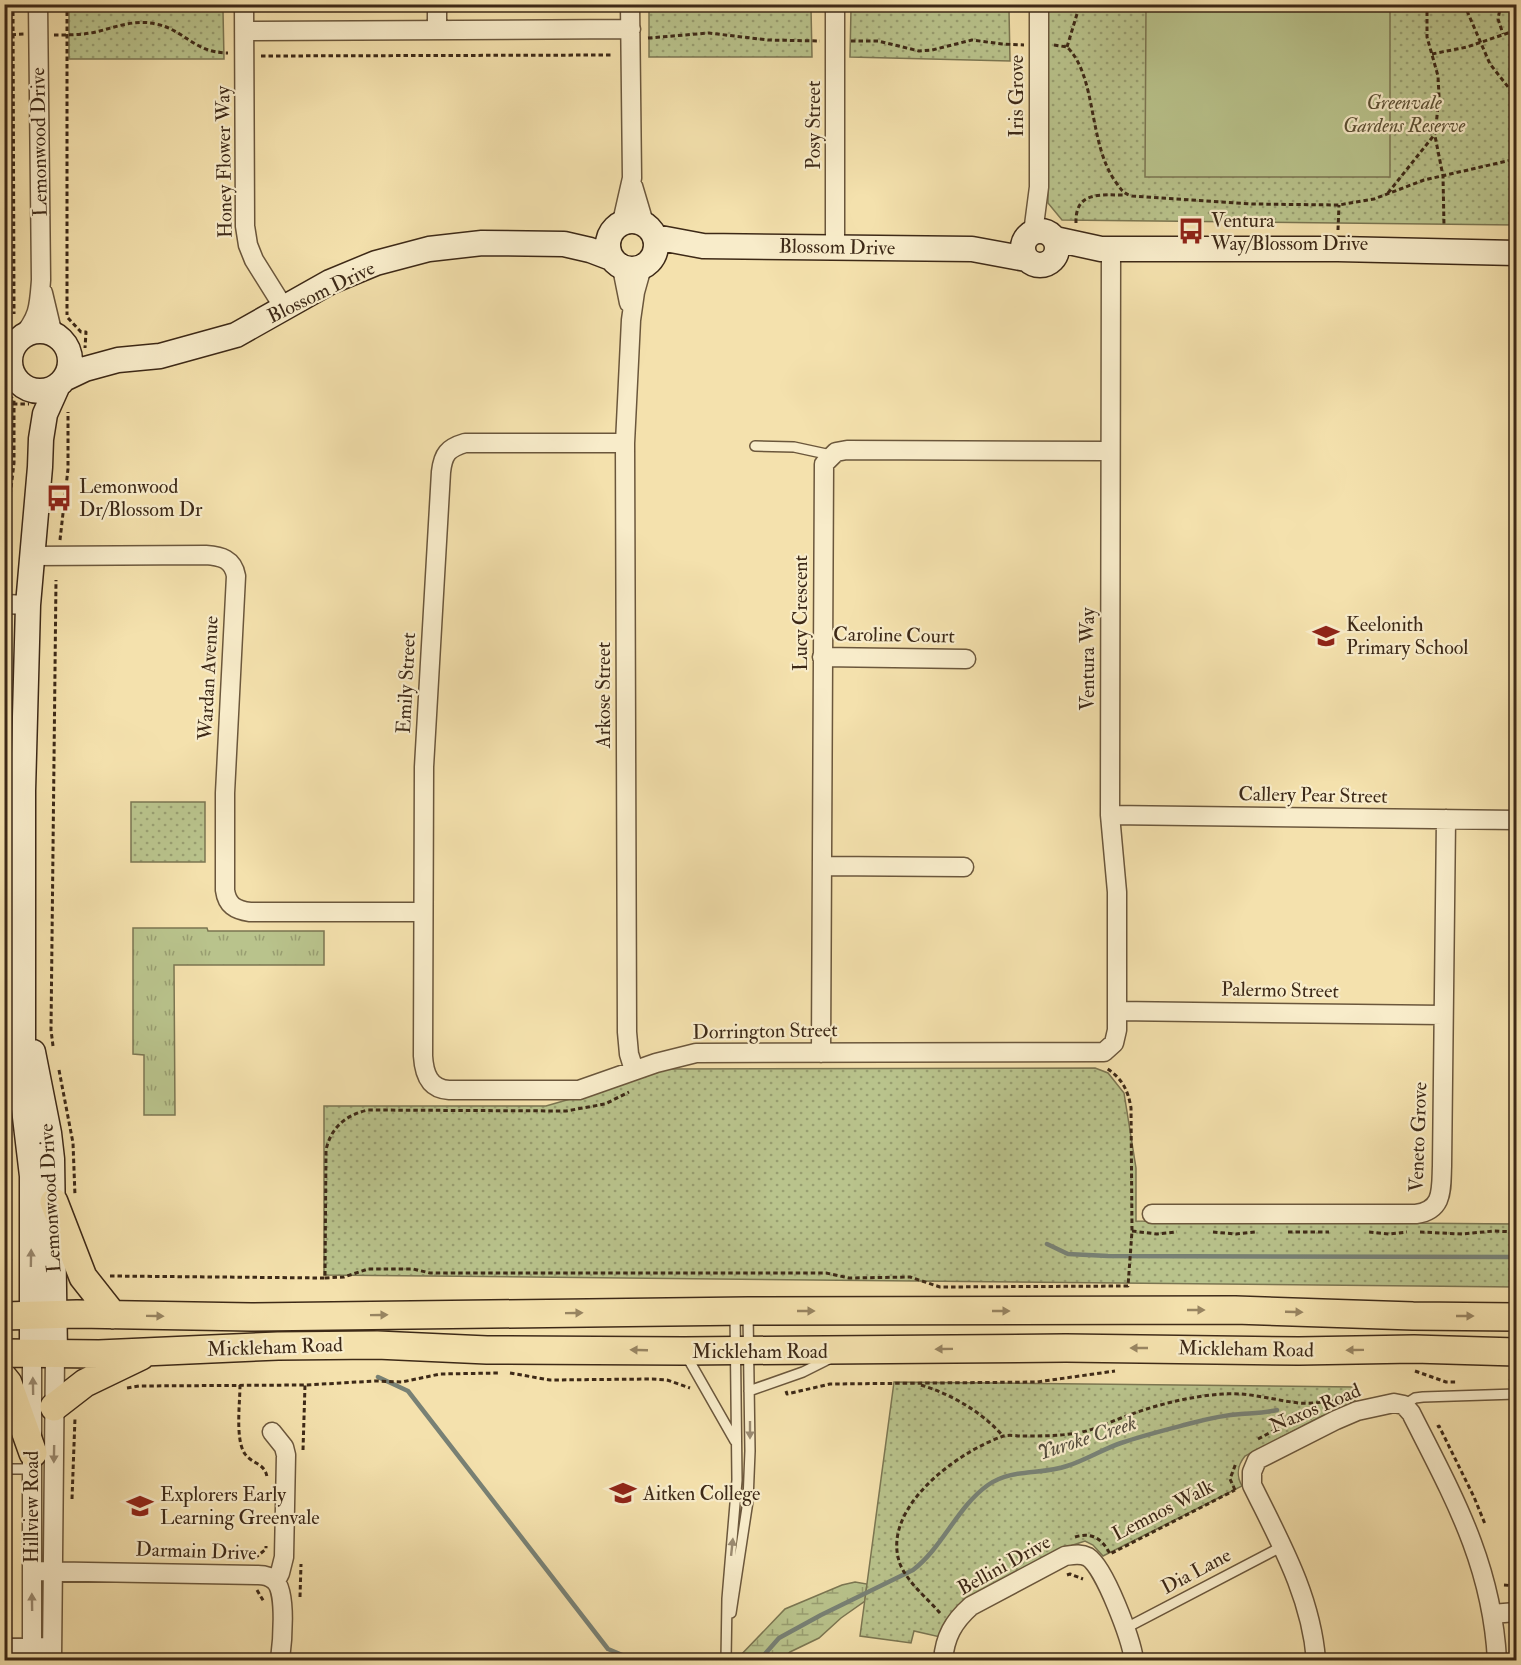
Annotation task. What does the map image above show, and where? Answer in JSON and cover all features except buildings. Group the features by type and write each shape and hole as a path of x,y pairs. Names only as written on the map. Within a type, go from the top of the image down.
{"main road":[{"path":"64,1203 83,1277 114,1315"},
{"name":"Mickleham Road","path":"4,1316 251,1317 741,1311 1235,1310 1516,1317"},
{"name":"Mickleham Road","path":"4,1353 150,1352 278,1346 377,1345 487,1350 624,1349 684,1352 1077,1348 1299,1351 1414,1349 1516,1352"},
{"path":"65,1412 85,1383 150,1352"},
{"path":"4,1378 33,1461"}],"street":[{"name":"Lemonwood Drive","path":"13,344 33,324 39,304 41,280 38,4"},
{"name":"Honey Flower Way","path":"244,4 244,31 235,52 245,226 248,245 254,260 284,308"},
{"path":"437,4 437,30"},
{"name":"Arkose Street","path":"630,4 635,292 631,320 625,443 627,1032 629,1054 634,1070"},
{"name":"Posy Street","path":"835,4 835,246"},
{"name":"Iris Grove","path":"1039,4 1039,187 1045,244"},
{"path":"244,31 630,29"},
{"name":"Blossom Drive","path":"61,382 84,369 118,360 160,356 236,336 330,282 367,267 429,249 482,243 564,244 590,238 633,245 703,246 972,249 1045,244 1078,256 1106,249 1338,249 1516,253"},
{"name":"Ventura Way","path":"1097,1060 1114,1043 1117,1011 1117,892 1110,815 1106,249"},
{"name":"Lemonwood Drive","path":"41,280 59,340"},
{"path":"36,331 59,340 70,363 61,382 41,391 12,382 10,363 13,344 36,331"},
{"name":"Blossom Drive","path":"59,340 99,357 118,360"},
{"name":"Lemonwood Drive","path":"12,382 32,404 41,439"},
{"name":"Lemonwood Drive","path":"43,1354 43,1316 32,1176 23,1100 25,1008 14,791 16,605 31,556 45,414 61,382"},
{"name":"Emily Street","path":"443,1090 429,1080 424,1068 423,912 424,767 441,472 444,457 453,447 465,443 625,443"},
{"path":"831,455 847,450 1109,451"},
{"name":"Lucy Crescent","path":"821,1053 822,470 831,455"},
{"name":"Wardan Avenue","path":"31,556 206,555 221,557 231,563 236,576 225,793 226,898 231,906 245,911 423,912"},
{"name":"Caroline Court","path":"822,657 966,659"},
{"name":"Callery Pear Street","path":"1110,815 1516,820"},
{"name":"Veneto Grove","path":"1152,1214 1400,1215 1429,1211 1437,1204 1441,1180 1446,819"},
{"path":"822,867 964,867"},
{"name":"Lemonwood Drive","path":"25,1008 64,1203 43,1316"},
{"name":"Palermo Street","path":"1117,1011 1443,1015"},
{"name":"Dorrington Street","path":"443,1090 579,1090 678,1056 696,1053 821,1053 1097,1060"},
{"name":"Hillview Road","path":"43,1354 65,1412 53,1570 52,1654"},
{"name":"Hillview Road","path":"32,1654 33,1461 43,1354"},
{"name":"Naxos Road","path":"1316,1660 1309,1619 1301,1591 1283,1546 1252,1485 1252,1472 1257,1460 1315,1430 1357,1412 1394,1403 1404,1405"},
{"path":"1404,1405 1422,1434 1468,1530 1482,1569 1492,1614 1497,1660"},
{"path":"272,1432 284,1447 286,1455 284,1557 276,1581"},
{"name":"Bellini Drive","path":"943,1660 946,1638 958,1617 971,1606 1065,1556 1084,1555 1095,1563 1125,1628"},
{"name":"Darmain Drive","path":"32,1570 257,1566 276,1581 281,1592 280,1660"},
{"path":"1492,1614 1516,1612"},
{"path":"1125,1628 1132,1644 1134,1660"},
{"path":"4,1648 32,1654 52,1654"}],"lane":[{"path":"755,446 794,447 831,455"},
{"path":"725,1647 748,1501 750,1391 741,1351 749,1335 741,1311"},
{"path":"726,1660 727,1599 736,1507 735,1441 738,1417 741,1311"},
{"path":"750,1391 803,1372 844,1351"},
{"path":"684,1352 735,1441"},
{"path":"1404,1405 1423,1396 1516,1394"},
{"path":"6,1469 33,1461"},
{"name":"Dia Lane","path":"1125,1628 1283,1546"}],"path":[{"path":"13,4 14,314"},
{"path":"67,4 68,315"},
{"path":"1067,46 1080,4"},
{"path":"1427,4 1428,37 1438,76 1436,133 1443,176 1444,226"},
{"path":"1464,4 1490,64 1516,97"},
{"path":"1501,4 1498,19 1503,35"},
{"path":"69,34 96,32 126,24 147,22 166,27 200,48 217,53 261,52 261,57 648,55 648,38 671,38 709,33 778,41 878,41 919,51 932,50 972,39 1007,45 1067,46"},
{"path":"1432,54 1516,32"},
{"path":"4,35 11,34"},
{"path":"1067,46 1083,72 1103,157 1111,174 1127,195"},
{"path":"1387,194 1436,133"},
{"path":"1045,244 1086,198 1127,195 1253,204 1339,205 1374,199 1424,180 1515,158"},
{"path":"1338,249 1339,205"},
{"path":"4,404 14,404 12,382"},
{"path":"54,1053 51,1030 56,580"},
{"path":"102,1275 134,1278 325,1278 344,1277 368,1269 413,1269 429,1274 826,1273 849,1278 910,1277 940,1287 1128,1286 1132,1231 1131,1108 1123,1083 1097,1060"},
{"path":"57,1061 74,1143 64,1203"},
{"path":"325,1278 326,1150 328,1138 344,1119 356,1112 368,1110 566,1111 606,1104 634,1089"},
{"path":"4,1259 8,1148"},
{"path":"780,1380 788,1394 830,1384 1038,1382 1118,1371"},
{"path":"1413,1371 1446,1382 1467,1382"},
{"path":"120,1389 139,1386 402,1382 440,1374 512,1373 550,1380 652,1379 667,1380 690,1388 703,1385"},
{"path":"1507,1381 1516,1379"},
{"path":"909,1384 922,1385 947,1394 970,1409 1003,1436"},
{"path":"240,1386 242,1450 246,1456 266,1469 267,1485"},
{"path":"940,1613 911,1581 900,1564 896,1545 901,1522 908,1508 933,1479 964,1456 1003,1436 1073,1434 1156,1407 1215,1395 1241,1393 1300,1403"},
{"path":"1312,1403 1315,1410"},
{"path":"65,1412 72,1508"},
{"path":"1422,1434 1439,1426 1470,1488 1486,1527"},
{"path":"4,1592 6,1469"},
{"name":"Lemnos Walk","path":"1107,1548 1110,1554 1235,1490"},
{"path":"264,1612 264,1601 257,1593 257,1566 266,1550 266,1539"},
{"path":"245,1558 257,1566"},
{"path":"1060,1579 1070,1574 1082,1578 1087,1587"},
{"path":"1501,1576 1504,1586 1516,1586"}],"green space":[{"name":"Greenvale Gardens Reserve","path":"1048,5 1516,5 1516,225 1062,220 1048,203"},
{"path":"1146,5 1390,5 1390,177 1145,177"},
{"path":"811,8 812,57 649,57 649,10"},
{"path":"851,9 1009,10 1010,61 850,57"},
{"path":"5,10 11,10 12,93 5,93"},
{"path":"69,11 223,11 224,59 69,59"},
{"path":"5,392 13,401 12,469 5,535"},
{"path":"131,802 205,802 205,862 131,862"},
{"path":"133,928 207,928 208,931 324,931 324,965 174,965 175,1115 144,1115 144,1055 133,1054"},
{"path":"1095,1068 1108,1073 1124,1093 1136,1168 1136,1221 1516,1224 1516,1287 324,1275 324,1106 546,1106 591,1093 657,1069"},
{"path":"894,1382 1355,1387 1355,1404 1322,1416 1245,1456 1238,1471 1242,1486 1103,1556 1093,1545 1085,1541 1064,1548 966,1599 949,1616 940,1637 914,1631 911,1643 860,1636"},
{"path":"855,1582 867,1584 865,1601 819,1638 790,1652 781,1660 739,1660 738,1658 785,1609 842,1585"}],"waterway":[{"path":"1047,1244 1068,1254 1108,1256 1516,1257"},
{"path":"378,1377 408,1391 608,1649 627,1657 646,1660"},
{"name":"Yuroke Creek","path":"755,1660 764,1655 779,1638 913,1570 924,1561 967,1504 997,1480 1017,1474 1057,1469 1121,1443 1198,1422 1229,1415 1277,1410"}],"place":[{"name":"Ventura Way/Blossom Drive","path":"1191,231"},
{"name":"Lemonwood Dr/Blossom Dr","path":"59,498"},
{"name":"Keelonith Primary School","path":"1326,636"},
{"name":"Aitken College","path":"623,1493"},
{"name":"Explorers Early Learning Greenvale","path":"140,1506"}]}
